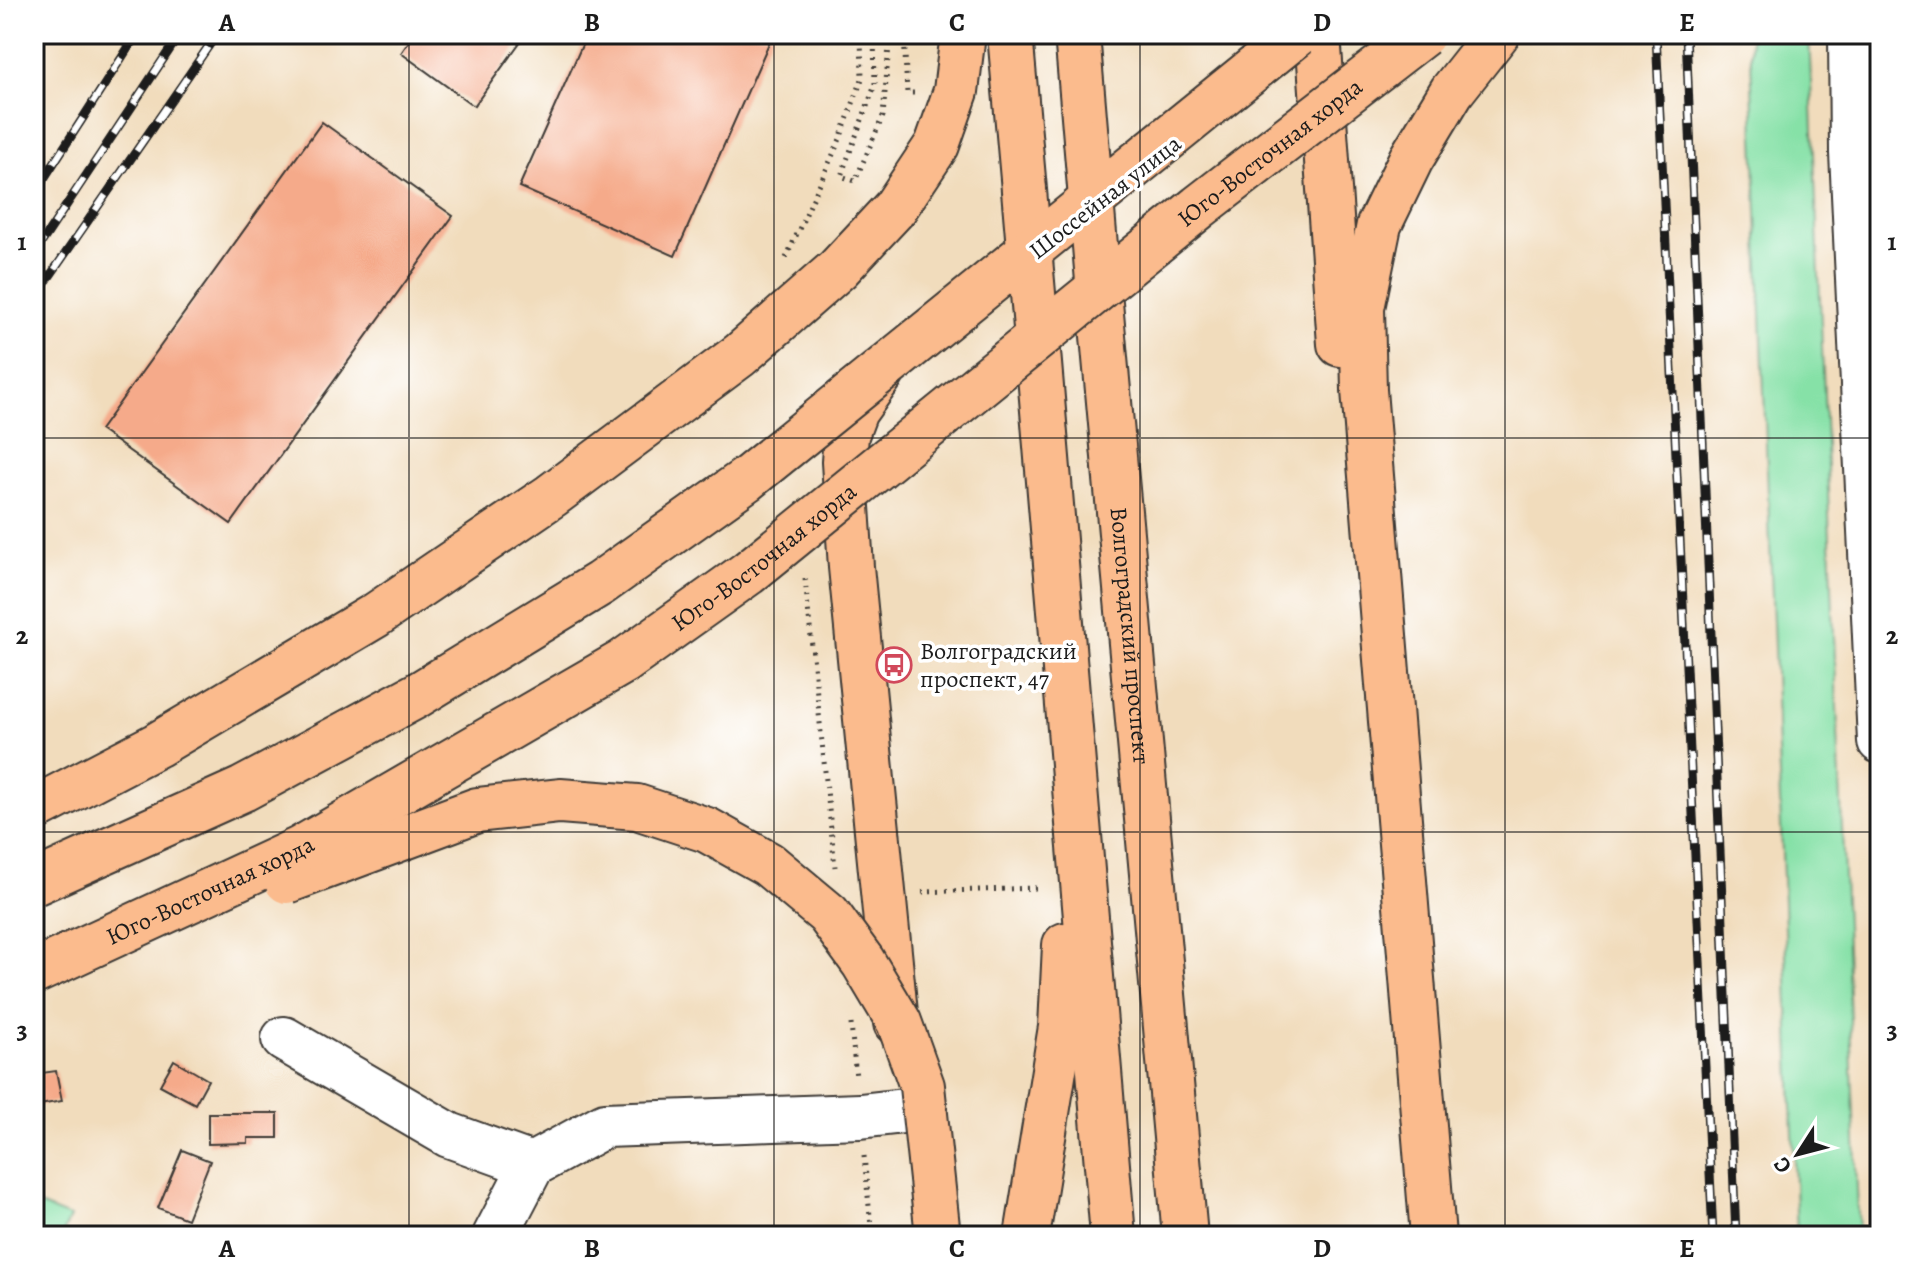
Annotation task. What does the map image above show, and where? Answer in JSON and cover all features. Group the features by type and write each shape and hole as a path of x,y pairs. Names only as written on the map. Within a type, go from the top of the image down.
{"main road":[{"path":"34,809 157,745 376,615 551,496 740,355 838,269 895,208 937,145 936,92 963,34"},
{"path":"1010,34 1113,1236"},
{"name":"Волгоградский проспект","path":"1077,34 1185,1236"},
{"path":"34,883 243,789 416,696 601,583 747,479 1297,34"},
{"path":"1316,34 1403,1236"},
{"name":"Шоссейная улица","path":"922,1236 904,1111 851,567 844,462 846,435 855,411 872,384 895,360 1316,34"},
{"name":"Юго-Восточная хорда","path":"34,973 300,849 623,662 748,573 1199,207 1423,34"},
{"path":"1433,1236 1365,406 1362,308 1379,225 1411,159 1452,91 1497,34"},
{"path":"1027,1232 1061,1027 1073,768"},
{"path":"34,973 477,810 560,801 637,807 707,830 768,864 828,914 863,962 899,1022 922,1086 938,1236"},
{"path":"1166,1023 1213,1236"}],"street":[{"path":"1851,34 1866,108 1880,741"},
{"path":"284,1039 449,1135 532,1165"},
{"path":"495,1236 532,1165 605,1125 860,1116 904,1111"}],"path":[{"path":"784,263 840,139 862,79 861,34"},
{"path":"874,34 875,85 841,176 855,181 883,116 890,34"},
{"path":"904,34 907,93 936,92"},
{"path":"804,568 836,881"},
{"path":"909,893 1036,888"},
{"path":"851,1022 872,1236"}],"green space":[{"path":"1750,34 1809,34 1859,1236 1797,1236"},
{"path":"34,1203 70,1217 62,1236 34,1236"}],"building":[{"path":"414,34 526,34 474,106 401,53"},
{"path":"587,34 773,34 675,256 519,187"},
{"path":"322,122 453,216 231,524 100,430"},
{"path":"174,1060 208,1080 195,1104 160,1085"},
{"path":"56,1071 62,1101 34,1106 34,1074"},
{"path":"208,1113 278,1113 278,1138 248,1138 248,1143 208,1144"},
{"path":"182,1150 210,1161 187,1219 158,1208"}],"railway":[{"path":"34,194 137,34"},
{"path":"34,254 180,34"},
{"path":"34,299 217,34"},
{"path":"1656,34 1713,1236"},
{"path":"1686,34 1736,1236"}],"place":[{"name":"Волгоградский проспект, 47","path":"894,665"}]}
